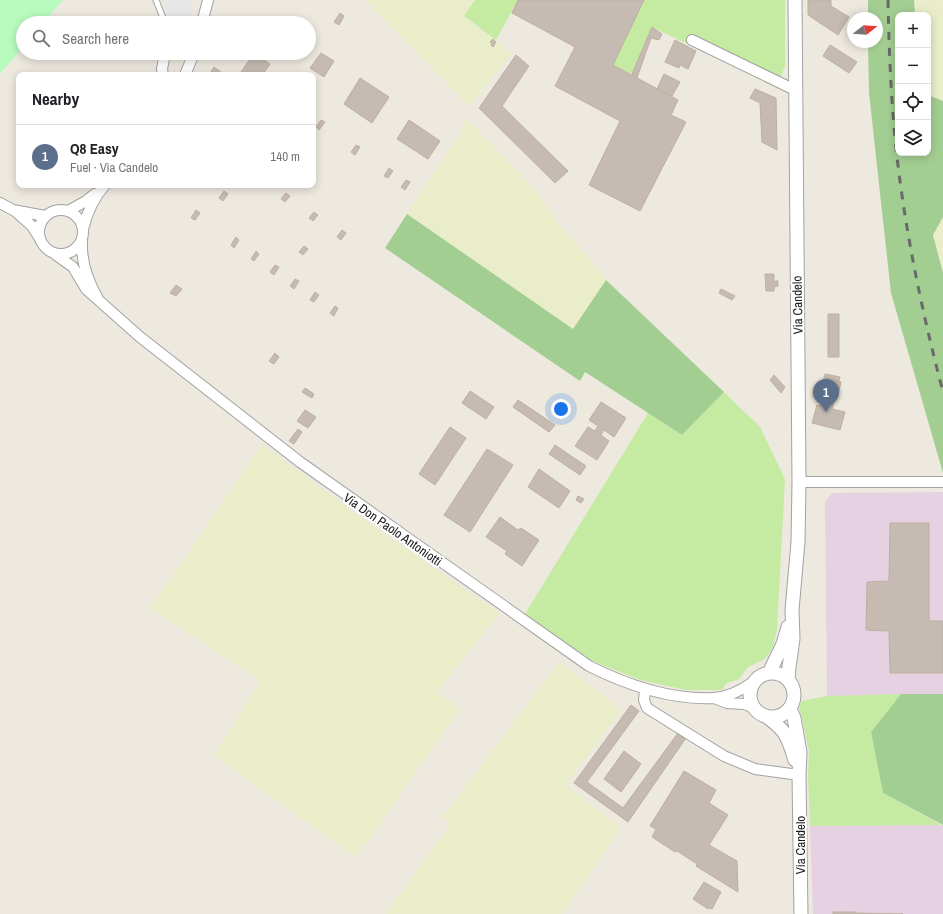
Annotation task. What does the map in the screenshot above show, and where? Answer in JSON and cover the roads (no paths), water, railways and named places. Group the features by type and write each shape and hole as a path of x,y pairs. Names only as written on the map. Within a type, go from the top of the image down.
{"street":[{"path":"203,16 208,0"},
{"name":"Via Candelo","path":"788,680 793,639 792,610 798,542 799,482 795,0"},
{"path":"201,16 204,12"},
{"path":"692,40 795,90"},
{"path":"162,72 164,60"},
{"path":"186,72 191,60"},
{"path":"68,211 86,201 102,188"},
{"path":"0,203 13,210 32,226 46,249 56,255 69,254 79,246 82,241 83,228 86,218 102,188"},
{"path":"13,210 45,216"},
{"path":"39,239 39,227 45,216 56,210 68,211 78,218 83,228"},
{"name":"Via Don Paolo Antoniotti","path":"82,241 82,255 92,288 101,304"},
{"name":"Via Don Paolo Antoniotti","path":"56,255 73,267 86,289 101,304 140,337 300,462 475,587 589,666 609,676 644,689 685,696 714,698 727,695 744,688 753,682"},
{"path":"799,482 943,482"},
{"name":"Via Candelo","path":"769,673 783,644 792,610"},
{"path":"769,673 776,673 788,680 794,691 793,703 790,709 780,716 767,717 761,715 752,707 749,694 753,682 769,673"},
{"path":"644,689 644,700 647,708"},
{"name":"Via Don Paolo Antoniotti","path":"714,698 727,703 744,704 752,707"},
{"path":"636,701 724,756 755,769 799,775"},
{"name":"Via Candelo","path":"790,709 794,718 800,752 801,914"},
{"name":"Via Candelo","path":"767,717 780,726 787,736 799,775"}],"lane":[{"path":"156,0 162,16"}],"railway":[{"path":"888,0 896,148 904,210 928,332 943,392"}],"place":[{"name":"Q8 Easy","path":"826,412"}]}
